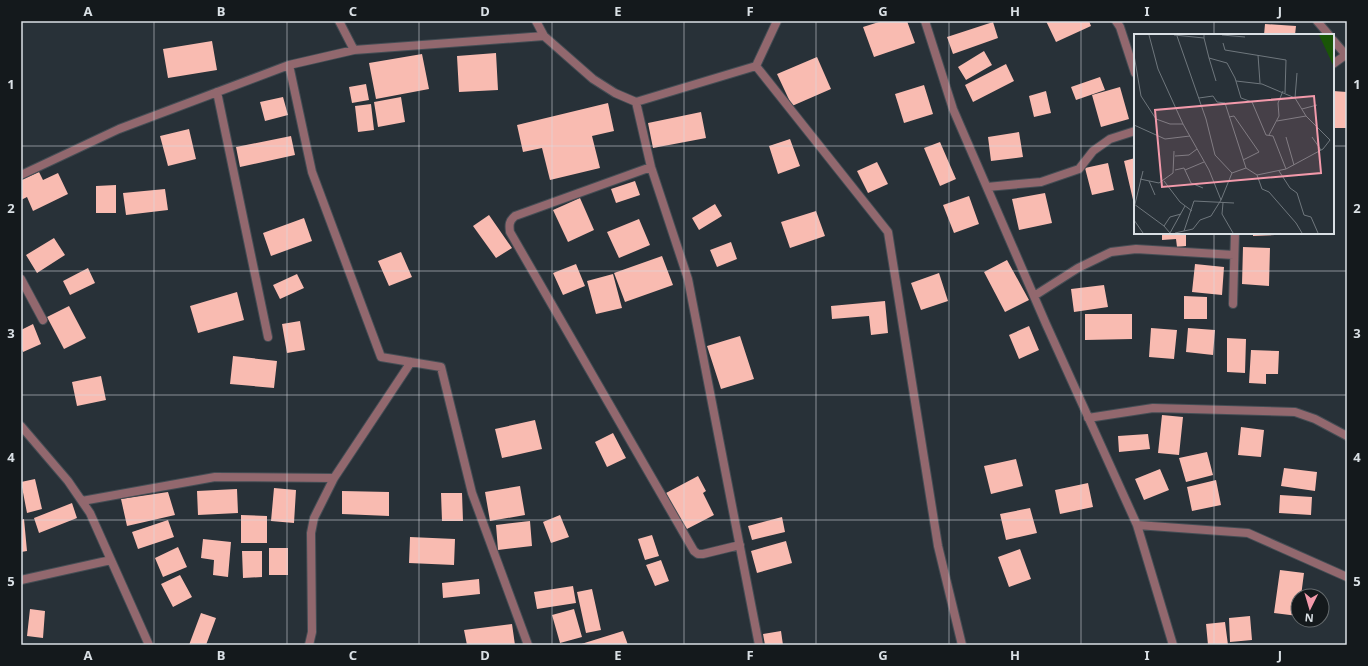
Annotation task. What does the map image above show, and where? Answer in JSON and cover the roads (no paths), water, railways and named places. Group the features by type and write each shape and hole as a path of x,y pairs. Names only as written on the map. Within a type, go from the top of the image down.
{"street":[{"path":"339,21 354,50"},
{"path":"536,21 544,36 593,79 615,93 636,102 756,66 777,21"},
{"path":"925,21 952,109 1088,418 1137,525 1173,645"},
{"path":"1116,21 1120,27 1134,70"},
{"path":"1317,21 1328,34"},
{"path":"21,175 119,129 289,65 354,50 544,36"},
{"path":"1334,41 1346,55 1334,63"},
{"path":"289,65 312,172 380,357 441,367 472,494 528,645"},
{"path":"756,66 888,232 938,546 962,645"},
{"path":"216,92 268,337"},
{"path":"636,102 651,168 688,279 759,645"},
{"path":"987,187 1041,182 1079,169 1093,151 1110,139 1134,131"},
{"path":"651,168 515,216 510,220 510,232 694,551 698,554 703,554 740,546"},
{"path":"1233,304 1235,234"},
{"path":"1034,296 1078,268 1110,252 1136,249 1234,255"},
{"path":"21,279 43,320"},
{"path":"309,645 312,632 311,534 316,511 334,478 412,362"},
{"path":"1088,418 1153,408 1295,412 1309,416 1347,436"},
{"path":"21,426 68,481 90,513 149,645"},
{"path":"82,501 219,477 334,478"},
{"path":"1137,525 1248,533 1347,577"},
{"path":"21,580 111,560"}]}
